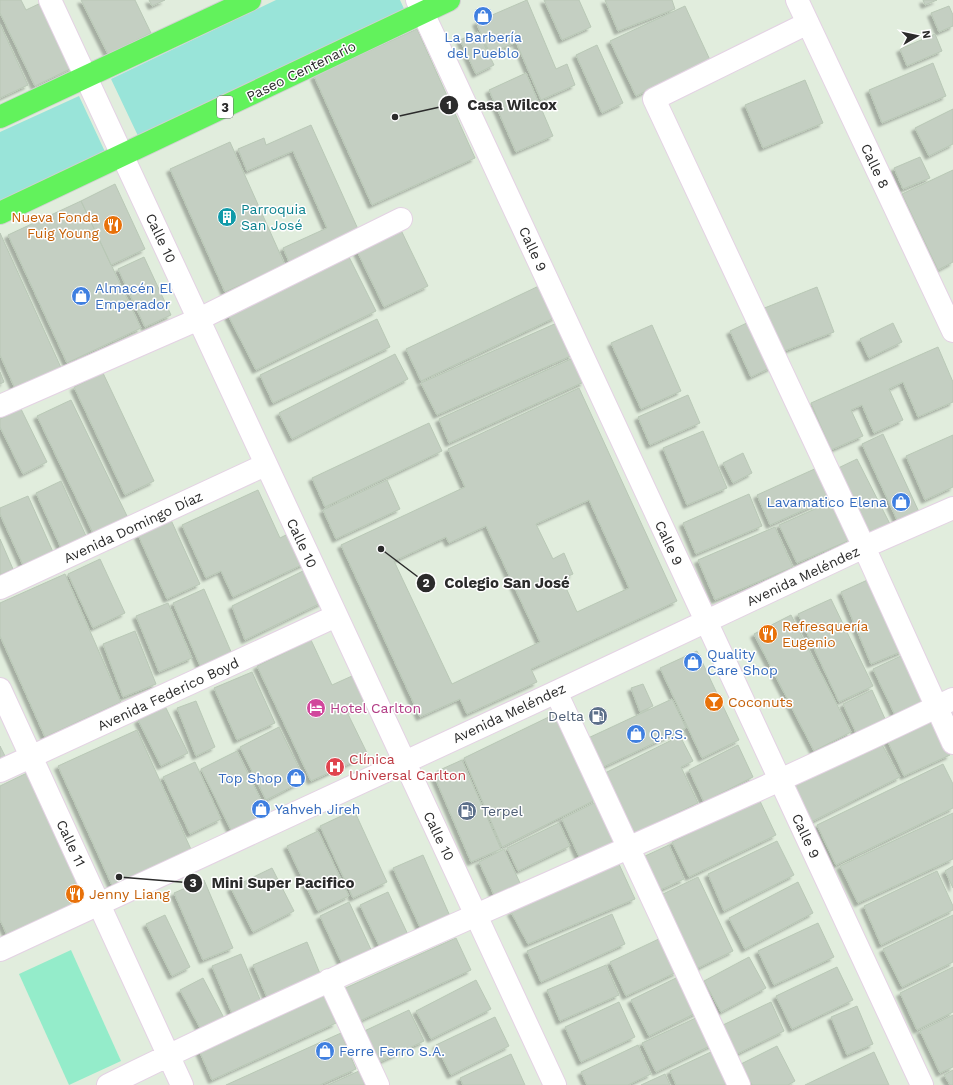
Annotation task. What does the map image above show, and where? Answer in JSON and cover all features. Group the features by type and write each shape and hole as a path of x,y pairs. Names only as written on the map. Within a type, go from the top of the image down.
{"main road":[{"path":"0,117 250,0"},
{"name":"Paseo Centenario","path":"0,213 122,156 420,6 450,0"}],"street":[{"name":"Calle 10","path":"50,0 403,762 555,1085"},
{"name":"Calle 8","path":"797,0 953,331"},
{"name":"Calle 9","path":"420,6 922,1085"},
{"path":"808,23 654,99 864,547 944,703 953,743"},
{"path":"0,406 199,319 401,219"},
{"name":"Avenida Domingo Díaz","path":"0,588 265,465"},
{"name":"Avenida Meléndez","path":"0,950 556,692 864,547 953,508"},
{"name":"Avenida Federico Boyd","path":"0,772 336,616"},
{"name":"Calle 11","path":"0,689 182,1085"},
{"path":"556,692 739,1085"},
{"path":"108,1085 329,980 780,780 944,703"},
{"path":"329,980 378,1085"}],"shaded area":[{"path":"276,0 400,0 405,11 139,138 111,79"},
{"path":"79,96 107,156 0,205 0,132"}],"green space":[{"path":"71,950 121,1061 69,1085 19,974"}],"building":[{"path":"0,0 21,0 26,10 43,2 74,67 35,86 0,13"},
{"path":"81,0 135,0 151,33 108,54"},
{"path":"149,0 165,0 152,6"},
{"path":"527,0 556,69 567,64 575,85 541,100 516,42 490,54 476,22"},
{"path":"544,0 579,0 591,27 562,40"},
{"path":"605,0 672,0 675,9 618,31"},
{"path":"923,0 937,0 925,5"},
{"path":"685,6 710,60 636,96 610,41"},
{"path":"949,6 953,15 953,26 939,32 931,13"},
{"path":"0,24 28,85 0,98"},
{"path":"417,29 475,158 372,205 314,76"},
{"path":"478,32 494,65 476,74 460,40"},
{"path":"935,34 942,51 907,66 900,49"},
{"path":"597,45 623,103 602,113 576,55"},
{"path":"933,63 946,96 882,123 869,90"},
{"path":"526,73 553,136 516,152 489,90"},
{"path":"805,80 823,123 763,148 745,105"},
{"path":"953,109 953,144 929,156 915,128"},
{"path":"311,125 362,238 292,269 283,248 327,228 293,151 247,171 238,149 264,138 266,145"},
{"name":"Parroquia San José","path":"230,142 285,265 225,292 170,169"},
{"path":"920,157 930,178 903,189 894,168"},
{"path":"953,170 953,262 938,270 902,194"},
{"name":"Nueva Fonda Fuig Young","path":"115,184 145,249 111,265 81,201"},
{"name":"Almacén El Emperador","path":"81,201 141,328 67,363 8,235"},
{"path":"400,228 428,286 384,307 356,249"},
{"path":"0,233 63,372 17,393 0,355"},
{"path":"347,253 376,311 256,370 227,313"},
{"path":"144,257 171,315 145,327 118,269"},
{"path":"541,285 556,317 421,381 406,349"},
{"path":"817,287 834,332 779,353 762,309"},
{"path":"377,319 390,347 273,403 260,375"},
{"path":"751,321 772,367 751,377 730,331"},
{"path":"559,322 573,355 437,415 421,383"},
{"path":"893,323 902,342 869,358 860,339"},
{"path":"652,325 681,391 641,409 611,343"},
{"path":"938,347 953,382 953,402 918,417 903,382 889,389 903,420 874,433 862,405 851,410 863,436 831,450 811,403"},
{"path":"395,354 408,379 292,439 279,413"},
{"path":"573,358 584,382 449,443 439,419"},
{"path":"0,372 4,382 0,384"},
{"path":"103,373 154,481 125,495 74,387"},
{"path":"579,388 677,601 531,669 537,682 467,714 460,699 420,717 341,545 465,487 448,449","holes":["589,500 629,588 577,612 562,579 573,574 564,553 553,559 536,524","486,526 540,642 452,684 394,561 446,537 449,543"]},
{"path":"688,395 700,423 650,445 638,417"},
{"path":"71,400 127,516 93,533 37,416"},
{"path":"21,409 47,462 23,474 0,427 0,419"},
{"path":"429,423 442,451 325,507 312,478"},
{"path":"703,431 727,488 687,505 663,448"},
{"path":"883,434 919,512 898,522 862,444"},
{"path":"953,435 953,487 925,500 906,456"},
{"path":"743,453 752,473 733,483 723,463"},
{"path":"857,459 890,524 865,537 832,471"},
{"path":"819,467 833,497 770,525 757,495"},
{"path":"387,480 400,509 336,539 323,510"},
{"path":"61,481 86,536 61,548 36,493"},
{"path":"258,490 280,538 292,532 306,563 233,597 221,571 206,578 182,525"},
{"path":"749,494 762,526 696,554 683,523"},
{"path":"28,496 53,552 23,565 0,514 0,508"},
{"path":"833,501 850,540 797,563 779,525"},
{"path":"171,520 200,584 167,599 138,535"},
{"path":"775,527 793,567 715,600 698,560"},
{"path":"0,539 13,569 0,575"},
{"path":"100,559 125,613 93,628 68,574"},
{"path":"307,569 323,602 245,640 232,606"},
{"path":"65,574 121,702 45,737 0,636 0,603"},
{"path":"872,578 903,651 871,664 841,592"},
{"path":"204,589 232,654 201,668 173,603"},
{"path":"831,599 873,686 839,702 798,614"},
{"path":"168,603 192,658 159,672 136,616"},
{"path":"791,615 851,732 814,751 754,634"},
{"path":"135,631 156,684 123,697 103,644"},
{"name":"Hotel Carlton","path":"311,640 332,685 352,676 365,704 347,712 368,755 311,781 257,666"},
{"path":"697,651 739,740 702,758 660,668"},
{"path":"903,655 926,703 896,717 873,669"},
{"path":"252,672 275,723 237,740 214,688"},
{"path":"643,684 653,706 640,712 631,688"},
{"path":"872,690 886,721 857,735 843,704"},
{"name":"Q.P.S.","path":"672,699 686,728 599,769 586,739"},
{"path":"196,701 215,747 196,756 177,708"},
{"path":"165,706 188,753 161,766 138,720"},
{"path":"557,713 597,799 502,847 464,758"},
{"path":"931,717 950,755 904,776 886,738"},
{"path":"279,727 305,780 266,800 240,747"},
{"path":"137,730 194,856 115,892 58,766"},
{"path":"680,736 693,761 681,767 698,803 633,834 605,773"},
{"path":"880,741 900,777 811,822 790,784"},
{"path":"738,745 753,777 704,802 689,770"},
{"path":"0,746 6,758 0,760"},
{"path":"237,751 268,814 232,832 201,769"},
{"name":"Terpel","path":"462,760 501,849 471,862 433,773"},
{"path":"195,762 221,819 190,834 163,777"},
{"path":"943,764 953,784 953,808 836,865 817,825"},
{"path":"27,773 87,899 8,937 0,920 0,786"},
{"path":"759,799 776,835 689,877 672,842"},
{"path":"600,800 620,843 581,861 562,819"},
{"path":"354,810 387,882 353,898 320,826"},
{"path":"953,813 953,859 858,903 840,866"},
{"path":"559,823 570,846 518,871 507,848"},
{"path":"318,831 349,896 318,911 287,846"},
{"path":"777,841 794,875 724,911 708,874"},
{"path":"669,845 684,879 658,891 643,857"},
{"path":"504,849 520,883 494,895 479,862"},
{"path":"423,855 453,923 424,936 393,868"},
{"path":"618,862 635,899 528,944 511,912"},
{"path":"953,866 953,888 945,871"},
{"path":"272,868 294,911 253,932 231,888"},
{"path":"937,871 953,906 953,910 881,945 864,906"},
{"path":"698,877 733,951 696,969 661,895"},
{"path":"204,880 233,948 203,960 174,893"},
{"path":"798,882 813,913 745,949 729,918"},
{"path":"388,892 410,939 382,952 360,905"},
{"path":"349,902 374,956 345,970 320,916"},
{"path":"612,914 625,944 541,982 527,951"},
{"path":"165,915 190,967 172,976 146,924"},
{"path":"953,915 953,962 902,987 883,949"},
{"path":"818,923 834,957 774,985 758,951"},
{"path":"456,938 471,970 353,1024 339,991"},
{"path":"661,938 677,972 626,996 610,962"},
{"path":"307,942 323,981 270,1004 253,965"},
{"path":"241,954 264,1009 235,1021 212,966"},
{"path":"749,957 766,988 721,1012 704,981"},
{"path":"606,965 619,995 560,1021 547,990"},
{"path":"837,967 853,1000 792,1029 776,996"},
{"path":"953,967 953,1012 917,1030 900,993"},
{"path":"680,976 698,1012 649,1036 631,1000"},
{"path":"203,978 224,1018 201,1030 180,990"},
{"path":"476,980 491,1009 431,1039 416,1011"},
{"path":"322,990 336,1023 212,1080 198,1048"},
{"path":"619,1002 635,1037 581,1062 565,1027"},
{"path":"771,1002 784,1031 737,1054 723,1025"},
{"path":"857,1006 873,1044 847,1055 831,1017"},
{"path":"409,1010 424,1041 373,1065 358,1034"},
{"path":"953,1015 953,1067 940,1073 920,1031"},
{"path":"700,1016 714,1044 656,1072 642,1043"},
{"path":"495,1017 509,1046 451,1075 436,1045"},
{"name":"Ferre Ferro S.A.","path":"341,1033 356,1069 320,1085 226,1085"},
{"path":"638,1045 651,1074 628,1085 587,1085 581,1072"},
{"path":"777,1046 795,1081 788,1085 752,1085 741,1064"},
{"path":"713,1051 729,1085 676,1085 670,1071"},
{"path":"874,1052 889,1085 805,1085"},
{"path":"511,1054 525,1085 463,1085 460,1078"},
{"path":"953,1070 953,1085 950,1085 944,1075"},
{"path":"359,1071 365,1085 328,1085"},
{"path":"665,1074 670,1085 641,1085"}],"place":[{"name":"La Barbería del Pueblo","path":"483,16"},
{"name":"Casa Wilcox","path":"395,117"},
{"name":"Parroquia San José","path":"227,217"},
{"name":"Nueva Fonda Fuig Young","path":"113,225"},
{"name":"Almacén El Emperador","path":"81,296"},
{"name":"Lavamatico Elena","path":"901,502"},
{"name":"Colegio San José","path":"381,549"},
{"name":"Refresquería Eugenio","path":"768,634"},
{"name":"Quality Care Shop","path":"693,662"},
{"name":"Coconuts","path":"714,702"},
{"name":"Hotel Carlton","path":"316,708"},
{"name":"Delta","path":"598,716"},
{"name":"Q.P.S.","path":"636,734"},
{"name":"Clínica Universal Carlton","path":"335,767"},
{"name":"Top Shop","path":"296,778"},
{"name":"Yahveh Jireh","path":"261,809"},
{"name":"Terpel","path":"467,811"},
{"name":"Mini Super Pacifico","path":"119,877"},
{"name":"Jenny Liang","path":"75,894"},
{"name":"Ferre Ferro S.A.","path":"325,1051"}]}
